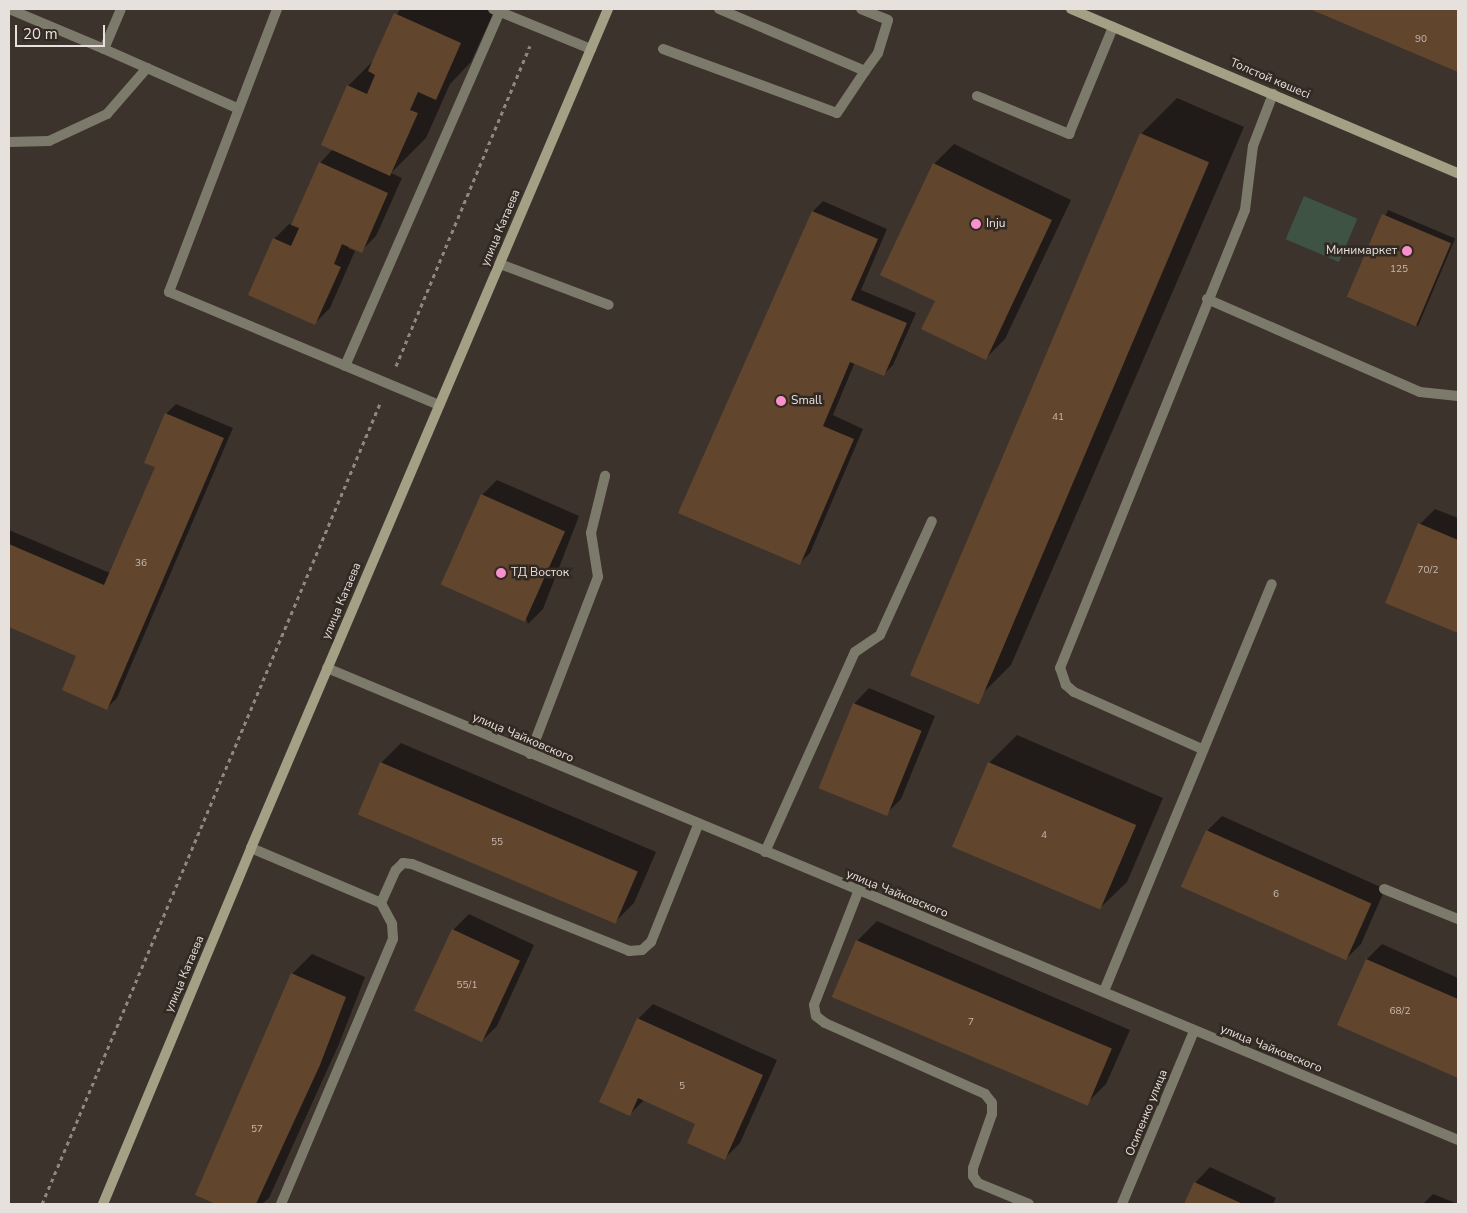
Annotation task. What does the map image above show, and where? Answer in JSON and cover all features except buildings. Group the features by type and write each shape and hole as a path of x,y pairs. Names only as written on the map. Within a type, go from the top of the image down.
{"street":[{"path":"9,9 237,108"},
{"path":"104,49 121,9"},
{"path":"276,9 169,292 439,405"},
{"name":"улица Катаева","path":"104,1204 251,848 608,9"},
{"path":"719,9 865,71"},
{"path":"663,49 837,113 878,53 888,20 861,9"},
{"name":"Толстой көшесі","path":"1071,9 1458,173"},
{"path":"345,366 497,10 591,49"},
{"path":"977,96 1069,134 1113,26"},
{"path":"9,142 49,141 107,114 148,68"},
{"path":"1202,749 1074,692 1066,685 1060,668 1207,300 1245,210 1253,146 1273,94"},
{"path":"500,264 609,305"},
{"path":"1207,300 1420,392 1458,396"},
{"path":"530,754 598,576 591,533 605,476"},
{"path":"765,852 855,652 880,635 932,521"},
{"path":"1104,991 1202,749 1272,584"},
{"name":"улица Чайковского","path":"327,668 858,892 1104,991 1194,1031 1458,1140"},
{"path":"381,903 396,870 404,863 412,864 629,951 642,950 651,942 698,825"},
{"path":"251,848 381,903 390,918 393,939 282,1204"},
{"path":"1384,889 1458,919"},
{"path":"858,892 814,1005 816,1016 825,1023 985,1094 992,1103 992,1114 973,1168 973,1176 978,1183 1029,1204"},
{"name":"Осипенко улица","path":"1122,1204 1194,1031"}],"path":[{"path":"42,1204 537,28"}],"green space":[{"path":"1304,196 1357,219 1339,262 1286,239"}],"place":[{"name":"Inju","path":"976,224"},
{"name":"Минимаркет","path":"1407,251"},
{"name":"Small","path":"781,401"},
{"name":"ТД Восток","path":"501,573"}]}
